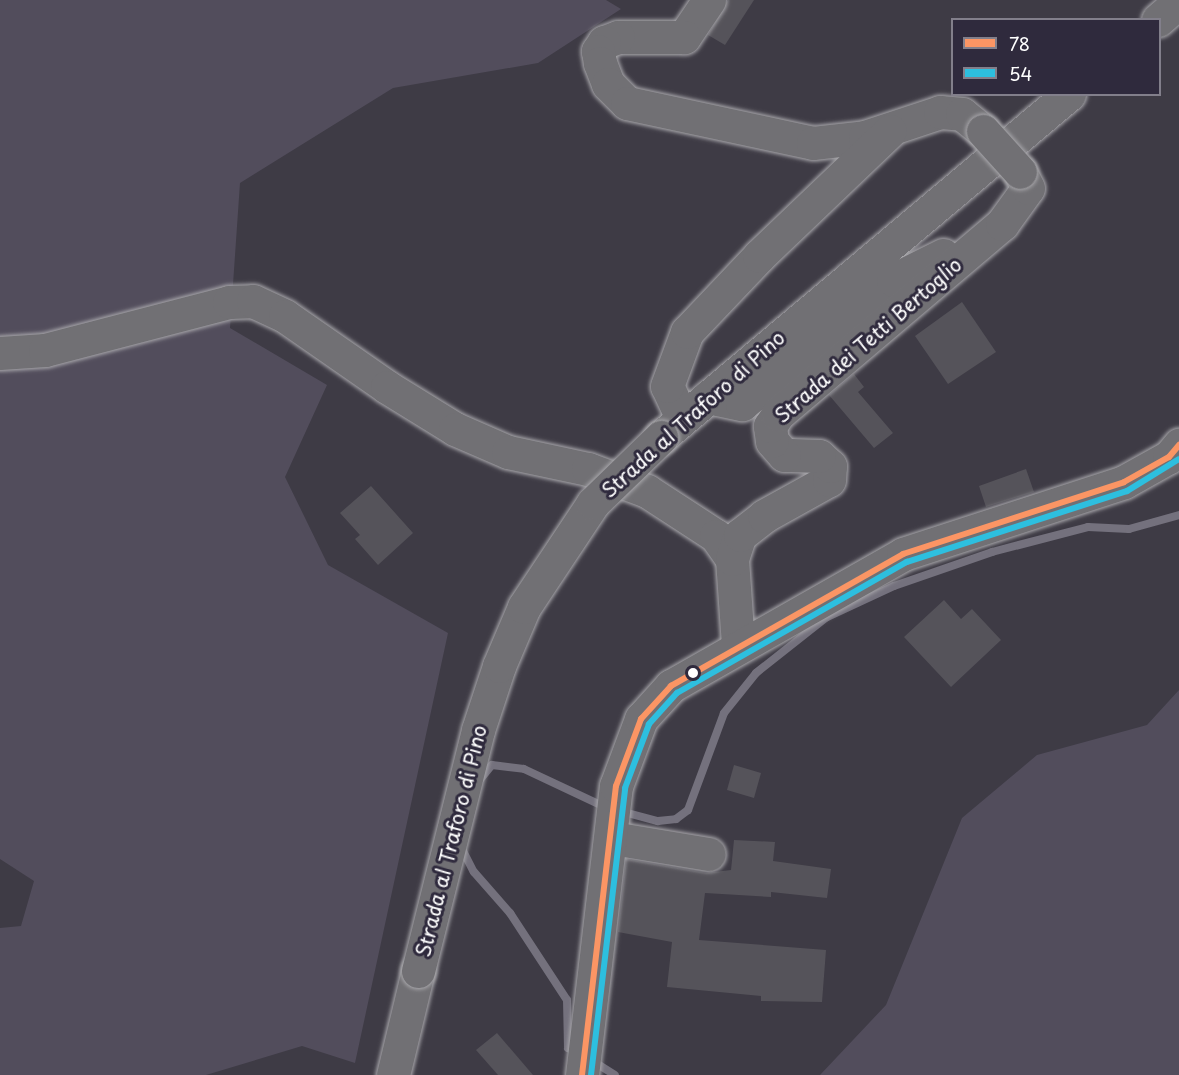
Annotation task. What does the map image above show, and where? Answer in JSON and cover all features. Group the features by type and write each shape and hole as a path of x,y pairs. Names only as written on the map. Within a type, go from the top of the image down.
{"street":[{"name":"Strada dei Tetti Bertoglio","path":"709,0 684,37 618,37 604,42 598,51 600,63 608,84 627,103 813,142 865,137 940,112 962,114 983,131 1020,172 1028,188 1002,224 778,414 770,426 778,449 784,455 819,456 830,466 829,480 764,516 740,535 732,559 738,645"},
{"path":"1160,18 1179,2"},
{"name":"Strada al Traforo di Pino","path":"393,1075 478,730 499,666 524,607 593,503 671,428 1067,96"},
{"path":"671,428 667,386 687,332 759,256 893,128"},
{"name":"Strada dei Tetti Bertoglio","path":"708,397 742,404 894,280 1002,224"},
{"path":"0,353 45,350 229,302 253,302 285,316 387,387 456,429 508,452 588,469 647,491 716,536 732,559"},
{"path":"582,1075 616,786 641,719 671,686 738,645 903,554 1124,482 1168,457 1179,445"},
{"path":"612,834 709,855"}],"shaded area":[{"path":"0,0 606,0 621,9 538,63 393,88 240,183 230,328 327,385 285,477 328,565 448,633 355,1063 302,1046 206,1075 0,1075 0,928 21,926 34,881 0,859"},
{"path":"1179,690 1179,1075 820,1075 886,1005 962,818 1037,755 1147,725"}],"building":[{"path":"728,0 754,0 725,45 708,35"},
{"path":"962,302 996,352 948,384 915,336"},
{"path":"854,374 864,387 858,392 893,433 874,448 829,395"},
{"path":"1026,469 1034,492 986,507 979,486"},
{"path":"371,486 413,533 378,565 355,539 360,535 340,513"},
{"path":"944,600 961,619 972,609 1001,640 951,687 904,637"},
{"path":"734,765 761,773 754,798 727,790"},
{"path":"734,840 775,842 773,861 831,869 827,898 771,892 771,897 705,893 699,940 826,950 822,1002 761,1001 761,996 667,987 672,942 618,932 626,859 706,873 731,870"},
{"path":"497,1033 533,1075 498,1075 476,1050"}],"waterway":[{"path":"620,811 658,821 676,819 688,810 724,713 756,673 827,617 894,586 992,552 1088,527 1129,529 1179,515"},
{"path":"478,782 492,765 524,769 605,807"},
{"path":"460,845 474,872 510,913 567,1000 568,1048 578,1053"},
{"path":"591,1060 615,1075"}],"transit line":[{"name":"78","path":"582,1075 616,786 641,719 671,686 903,554 1124,482 1169,457 1179,445"},
{"name":"54","path":"591,1075 625,788 649,724 677,693 907,562 1127,491 1179,459"}]}
